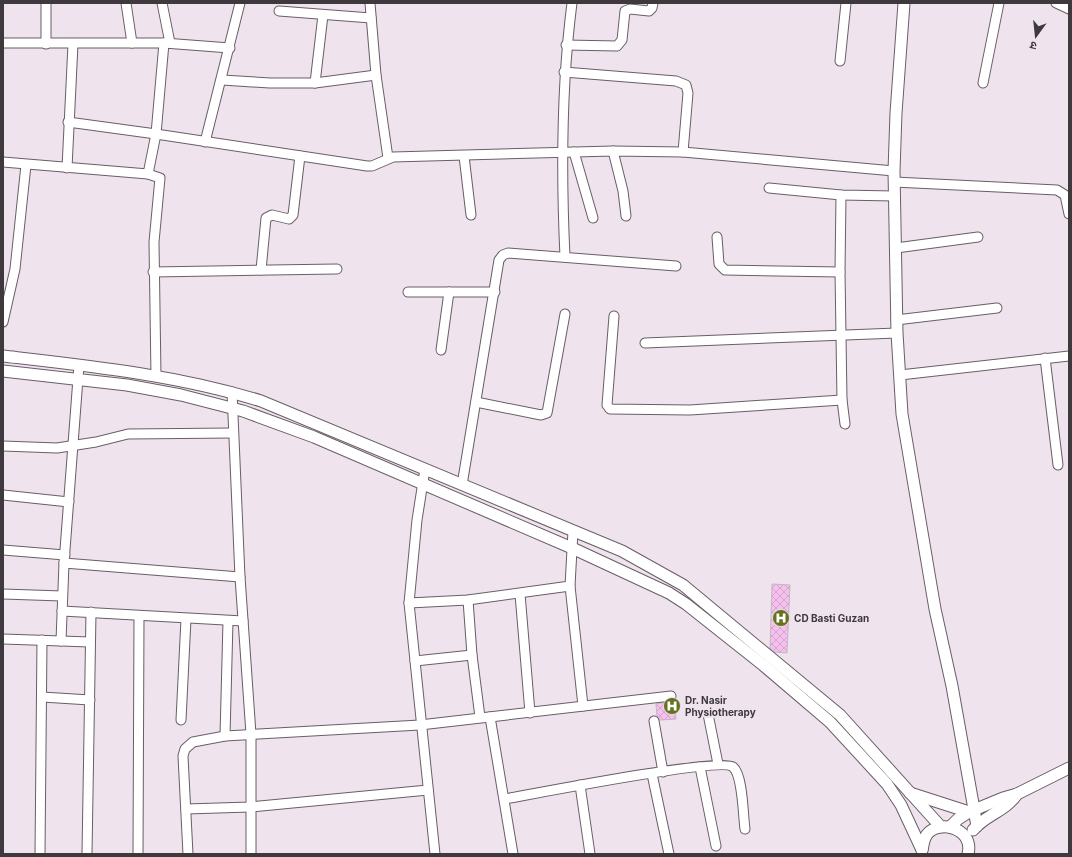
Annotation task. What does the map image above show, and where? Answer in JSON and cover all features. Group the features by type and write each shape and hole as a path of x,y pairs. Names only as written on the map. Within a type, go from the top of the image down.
{"street":[{"path":"46,3 46,44"},
{"path":"126,3 132,43"},
{"path":"148,174 156,134 167,43 162,3"},
{"path":"205,142 222,80 240,3"},
{"path":"370,3 376,75 388,158"},
{"path":"565,258 562,153 564,72 572,3"},
{"path":"566,45 617,46 622,40 625,11 630,9 649,11 652,8 653,3"},
{"path":"840,61 846,3"},
{"path":"904,3 896,112 894,176 896,320 902,414 934,609 952,686 972,811 977,826"},
{"path":"983,84 999,3"},
{"path":"1056,3 1069,9"},
{"path":"279,11 371,18"},
{"path":"315,83 323,15"},
{"path":"3,43 167,43 230,48"},
{"path":"67,168 72,44"},
{"path":"564,72 676,81 686,85 688,93 683,152"},
{"path":"222,80 270,83 315,83 376,75"},
{"path":"68,122 367,166 372,166 388,158 613,151 683,152 894,176 1057,190 1065,195 1068,214"},
{"path":"613,151 623,190 626,216"},
{"path":"574,152 593,218"},
{"path":"261,270 266,218 272,215 289,219 293,215 300,156"},
{"path":"464,156 471,215"},
{"path":"3,162 148,174 157,176 161,181 154,242 153,272 156,376"},
{"path":"3,322 15,269 26,165"},
{"path":"769,188 841,195 894,196"},
{"path":"841,195 840,272 842,400 845,424"},
{"path":"717,237 719,264 725,270 840,272"},
{"path":"896,248 978,237"},
{"path":"462,485 495,292 499,260 505,254 676,266"},
{"path":"153,272 337,269"},
{"path":"408,292 495,292"},
{"path":"441,350 449,292"},
{"path":"896,320 997,308"},
{"path":"476,402 541,415 547,413 565,314"},
{"path":"614,316 607,405 610,409 690,410 842,400"},
{"path":"645,343 897,334"},
{"path":"3,356 156,376 232,392 261,401 318,423 462,485 622,551 683,585 840,715 910,793 945,827 961,832 968,839 968,854"},
{"path":"900,375 1069,356"},
{"path":"1045,358 1058,465"},
{"path":"61,641 62,596 79,365"},
{"path":"3,371 127,385 174,394 243,411 314,437 648,582 686,604 763,665 824,717 887,784 901,805 922,852"},
{"path":"232,392 240,577 251,734 251,854"},
{"path":"3,446 57,448 74,446 128,434 233,433"},
{"path":"425,469 409,603 420,725 435,854 425,854"},
{"path":"3,495 69,502"},
{"path":"573,531 570,586 583,706"},
{"path":"3,550 65,559 240,577"},
{"path":"409,603 468,600 570,586"},
{"path":"3,594 62,596"},
{"path":"520,594 530,713"},
{"path":"468,600 472,655 480,717"},
{"path":"62,611 91,612 139,617 243,621"},
{"path":"87,854 91,612"},
{"path":"138,854 139,617"},
{"path":"181,720 186,619"},
{"path":"225,736 228,621"},
{"path":"3,640 90,642"},
{"path":"40,854 42,640"},
{"path":"415,661 472,655"},
{"path":"188,854 183,756 185,749 193,742 225,736 251,734 420,725 670,696"},
{"path":"42,697 90,700"},
{"path":"708,714 718,764"},
{"path":"490,717 505,799 513,854"},
{"path":"654,721 662,772"},
{"path":"505,799 580,785 718,764 733,767 738,776 745,829"},
{"path":"700,767 716,846"},
{"path":"922,852 925,837 929,832 945,827 972,811 1003,798 1017,794 1069,768"},
{"path":"652,774 669,854"},
{"path":"580,785 590,854"},
{"path":"186,809 250,807 428,790"},
{"path":"910,793 972,811"},
{"path":"968,839 977,826 1006,807 1017,794"}],"building":[{"path":"772,584 790,585 787,653 775,652 770,648"},
{"path":"674,701 676,719 660,720 657,716 656,704"}],"place":[{"name":"CD Basti Guzan","path":"781,618"},
{"name":"Dr. Nasir Physiotherapy","path":"672,706"}]}
